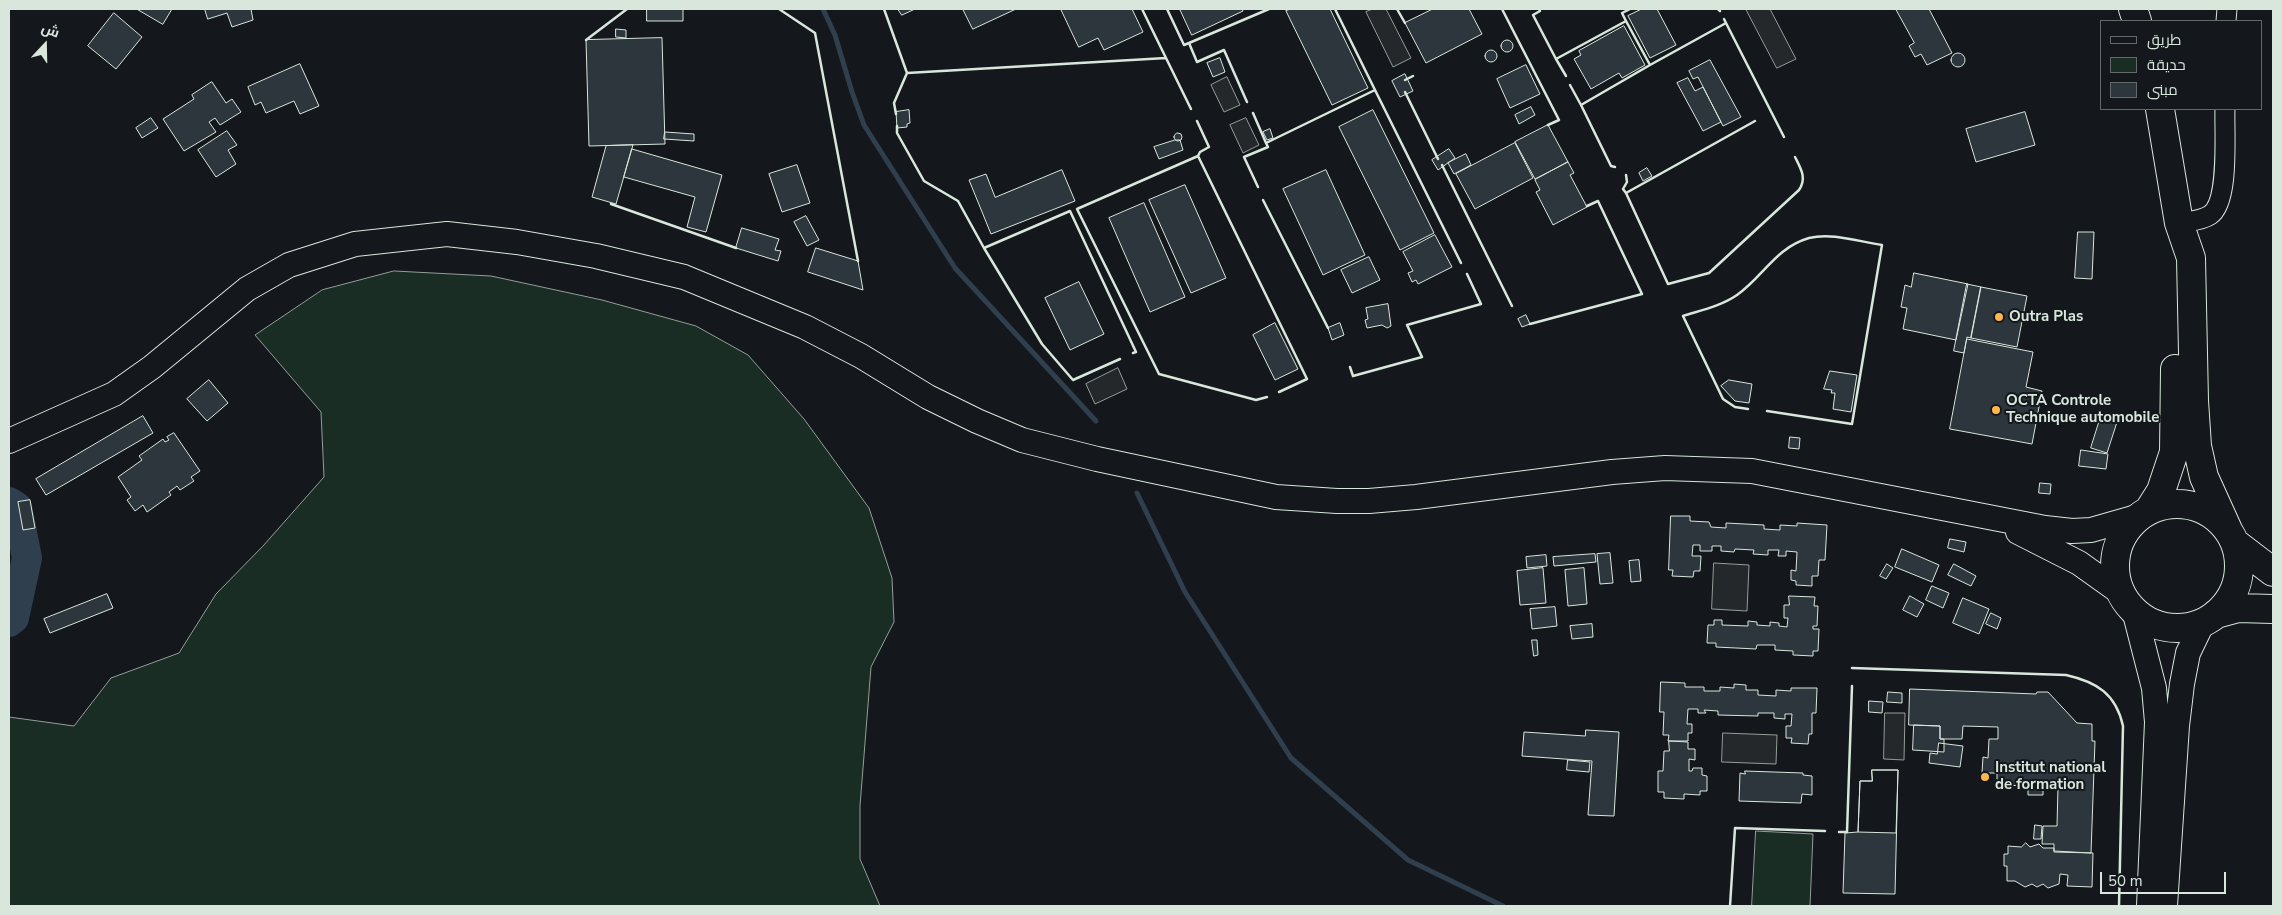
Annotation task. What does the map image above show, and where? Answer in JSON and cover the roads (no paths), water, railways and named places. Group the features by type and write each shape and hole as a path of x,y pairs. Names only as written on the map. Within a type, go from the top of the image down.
{"highway":[{"path":"2160,110 2179,223 2188,246 2192,270 2194,401 2197,446 2204,477 2239,558 2237,582 2227,603 2210,618"},
{"path":"2179,223 2174,269 2174,452 2161,490 2144,513 2125,531 2116,551 2115,572 2127,601 2159,625 2174,628 2189,627 2238,608 2273,609"},
{"path":"2144,513 2166,505 2200,508 2216,517 2231,537 2273,572"}],"main road":[{"path":"9,441 114,394 152,366 247,289 289,265 355,244 447,234 517,242 587,255 684,277 805,327 861,356 928,397 976,422 1022,440 1096,459 1276,496 1345,501 1416,497 1612,472 1665,468 1726,469 1771,475 1984,517 2072,531 2099,528 2144,513"},
{"path":"1984,517 2064,554 2127,601 2154,688 2157,722 2149,906"},
{"path":"2165,906 2177,726 2182,684 2188,653 2210,618"}],"street":[{"path":"2179,223 2202,219 2212,214 2220,201 2223,182 2225,110"}],"waterway":[{"path":"823,9 835,35 864,125 955,268 1096,421"},
{"path":"1137,493 1185,592 1291,758 1408,860 1503,906"},
{"path":"9,502 17,507 27,558 14,618 9,622"}],"place":[{"name":"Outra Plas","path":"1999,317"},
{"name":"OCTA Controle Technique automobile","path":"1996,410"},
{"name":"Institut national de formation","path":"1985,777"}]}
